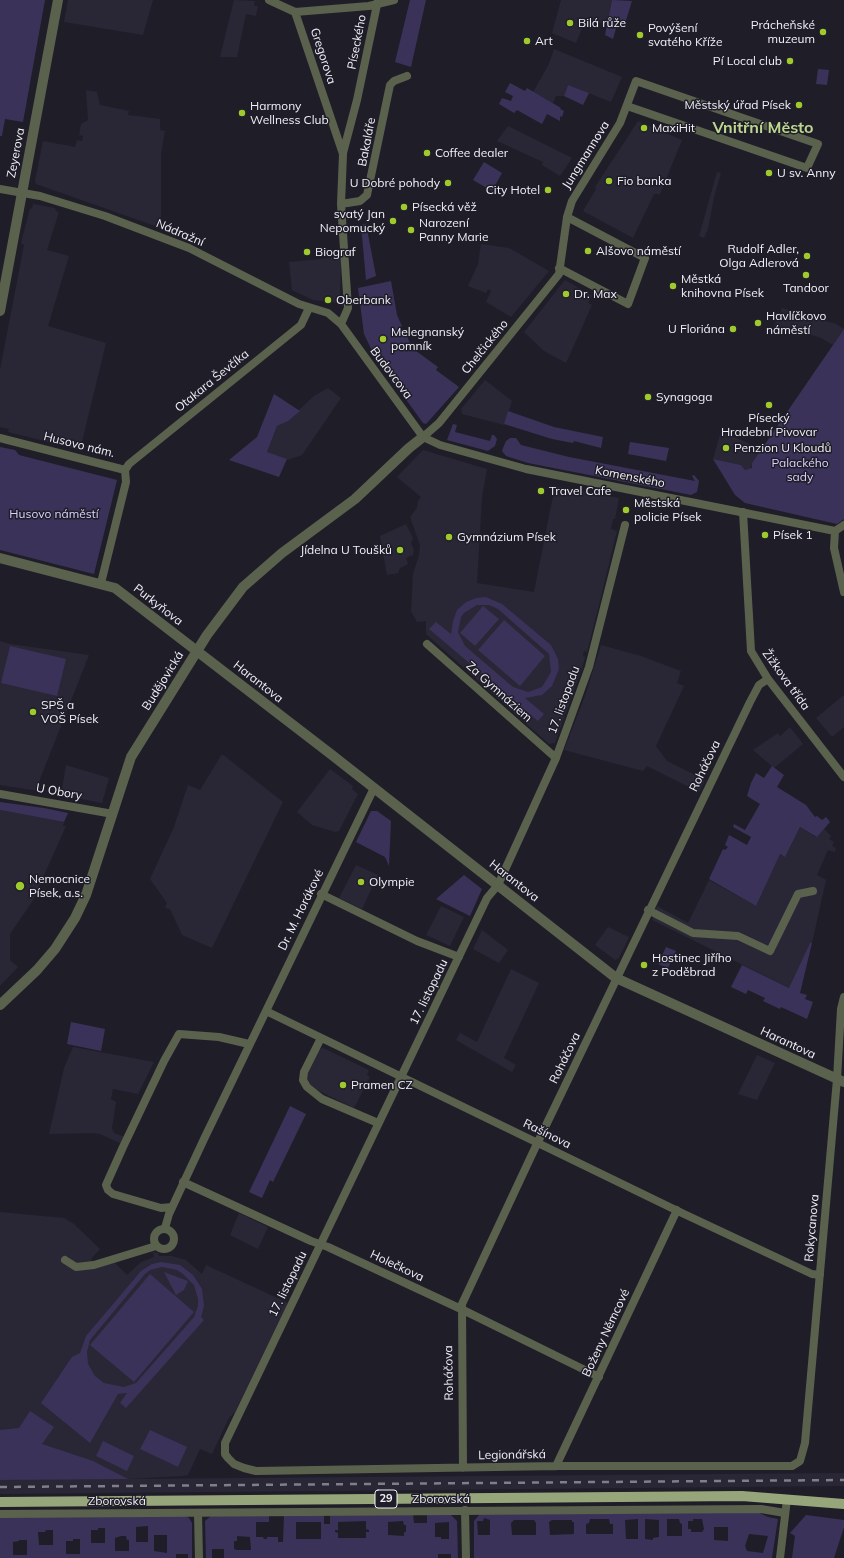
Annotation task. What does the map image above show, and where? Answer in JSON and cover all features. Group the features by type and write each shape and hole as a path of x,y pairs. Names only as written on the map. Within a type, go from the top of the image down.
{"main road":[{"name":"29","path":"0,1502 742,1496 844,1504"}],"street":[{"name":"Zeyerova","path":"0,311 58,0"},
{"path":"269,0 295,12 334,9 394,0"},
{"name":"Píseckého","path":"343,154 357,100 377,3"},
{"name":"Gregorova","path":"295,12 343,154 341,204 348,308 341,324"},
{"name":"Bakaláře","path":"341,204 360,201 367,195 390,85 394,81 407,76"},
{"name":"Jungmannova","path":"567,217 574,198 622,120 627,106 636,81 818,144 807,168 627,106"},
{"name":"Nádražní","path":"0,189 22,192 105,216 189,248 309,308 328,313 341,324"},
{"path":"567,217 645,258 628,304 559,268 567,217"},
{"name":"Chelčického","path":"423,437 439,423 498,351 559,274 559,268"},
{"name":"Otakara Ševčíka","path":"124,470 129,464 301,326 309,308"},
{"name":"Budovcova","path":"341,324 423,437"},
{"name":"Komenského","path":"423,437 440,445 526,469 835,531"},
{"name":"Budějovická","path":"0,1010 4,1002 55,949 76,918 86,895 131,757 197,651 243,587 282,553 355,498 423,437"},
{"name":"Husovo nám.","path":"0,438 124,470 126,482 101,583"},
{"name":"Žižkova třída","path":"743,512 751,651 768,679 844,777"},
{"name":"17. listopadu","path":"228,1458 225,1454 225,1443 487,898 498,885 556,758 589,667 625,525"},
{"path":"844,525 835,531 834,548 844,592"},
{"path":"0,558 101,583"},
{"name":"Purkyňova","path":"101,583 115,588 197,651"},
{"name":"Za Gymnáziem","path":"427,644 556,758"},
{"name":"Harantova","path":"197,651 616,978 841,1081"},
{"name":"Roháčova","path":"463,1468 461,1309 648,910 750,702 759,685 768,679"},
{"name":"Dr. M. Horákové","path":"156,1246 154,1235 159,1230 165,1228 172,1207 249,1044 374,788"},
{"name":"U Obory","path":"0,794 113,814"},
{"path":"648,910 693,934 738,936 770,951 798,894 812,891"},
{"path":"321,894 417,941 459,957"},
{"name":"Rokycanova","path":"800,1461 805,1443 820,1275 841,1081 841,1009 844,997"},
{"name":"Rašínova","path":"266,1011 677,1210 812,1274 820,1275"},
{"path":"172,1207 160,1208 121,1197 108,1190 106,1185 161,1068 179,1034 218,1037 249,1044"},
{"path":"321,1038 304,1072 303,1080 307,1087 322,1099 378,1123"},
{"name":"Holečkova","path":"184,1182 461,1309 598,1377"},
{"name":"Boženy Němcové","path":"556,1466 677,1210"},
{"path":"65,1260 76,1267 94,1265 156,1246 164,1250 173,1244 173,1235 165,1228"},
{"name":"Legionářská","path":"228,1458 234,1464 256,1471 556,1466 792,1466 800,1461"},
{"path":"780,1558 787,1499"},
{"name":"Zborovská","path":"0,1514 760,1509 786,1513"},
{"path":"465,1510 466,1558"},
{"path":"198,1513 198,1558"}],"shaded area":[{"path":"68,0 153,0 143,35 64,22"},
{"path":"234,0 255,1 254,6 258,6 256,16 246,14 237,57 220,57"},
{"path":"561,0 612,0 607,24 585,21 576,43 552,33"},
{"path":"554,49 622,77 611,102 568,85 564,96 556,96 553,103 533,92 549,64"},
{"path":"86,90 97,92 100,105 129,111 128,115 160,119 160,130 165,131 161,153 161,228 36,184 35,181 43,141 75,147 77,140 82,141 83,136 79,135 81,124 88,120"},
{"path":"638,121 682,140 660,194 654,194 633,238 583,211 596,189 595,187"},
{"path":"508,126 572,158 560,176 542,165 543,162 497,141"},
{"path":"717,172 721,173 714,197 708,229 704,238 699,236"},
{"path":"33,204 55,208 56,211 59,212 47,250 69,256 48,326 106,343 80,450 8,432 9,429 0,427 0,370 24,245 21,243 30,208 32,209"},
{"path":"481,244 509,248 549,271 511,317 486,302 491,291 488,289 486,293 468,286 478,264"},
{"path":"341,257 340,303 313,300 292,290 289,262"},
{"path":"565,280 592,296 588,303 592,305 566,363 544,351 524,332"},
{"path":"782,308 836,324 844,329 833,345 821,338 794,329 793,333 774,327"},
{"path":"485,380 512,401 504,425 462,414 461,409"},
{"path":"328,388 341,398 302,455 288,460 267,452 277,426 287,421 314,396"},
{"name":"Penzion U Kloudů","path":"721,431 752,445 761,451 752,463 751,469 745,470 741,465 713,459"},
{"path":"423,450 487,469 482,497 477,583 534,592 555,486 619,498 615,519 613,519 611,529 617,531 587,652 584,651 583,656 585,657 583,665 555,743 549,744 426,634 426,621 417,622 411,611 413,574 419,556 420,545 410,517 417,508 418,501 421,497 397,477"},
{"name":"Jídelna U Toušků","path":"406,524 413,538 411,543 414,550 413,555 406,558 408,564 400,568 398,573 387,575 380,536"},
{"name":"SPŠ a VOŠ Písek","path":"0,641 10,644 89,655 40,779 39,791 0,785"},
{"path":"601,645 641,656 681,671 677,683 684,686 656,746 667,761 705,780 699,792 647,766 643,771 564,750 585,696"},
{"path":"844,695 844,727 832,737 816,718"},
{"path":"790,727 803,744 774,768 753,750 778,733 780,736"},
{"path":"222,754 283,802 212,948 182,935 170,909 165,908 167,903 150,879 174,827 188,785 200,790"},
{"path":"66,765 109,778 102,803 61,795"},
{"path":"330,769 353,786 352,789 358,794 339,831 335,832 312,825 297,812"},
{"name":"Nemocnice Písek, a.s.","path":"0,810 64,822 63,826 66,826 32,902 10,934 10,960 18,967 0,986"},
{"path":"800,827 816,837 824,829 831,836 829,839 834,842 832,846 836,848 835,852 828,850 817,875 826,880 812,943 810,943 790,988 652,920 657,906 688,923 709,880 756,906 779,854 785,857"},
{"name":"Olympie","path":"356,865 378,875 362,909 339,898"},
{"path":"441,906 464,917 450,946 426,935"},
{"path":"608,927 629,937 619,958 615,960 595,945"},
{"path":"482,930 508,950 499,963 473,949"},
{"path":"511,969 539,983 504,1058 516,1065 512,1072 456,1040 460,1033 477,1042"},
{"path":"73,1047 154,1062 138,1094 113,1089 111,1099 116,1102 112,1128 114,1133 125,1137 122,1144 100,1134 49,1134 64,1068"},
{"path":"323,1048 369,1070 367,1075 370,1077 354,1108 313,1088 307,1082 307,1075 319,1050"},
{"path":"757,1055 775,1063 757,1100 738,1094"},
{"path":"0,1212 64,1218 74,1224 100,1249 91,1259 92,1261 114,1262 127,1275 141,1262 154,1257 153,1252 158,1253 159,1256 172,1256 186,1260 202,1274 206,1265 288,1303 235,1412 229,1418 212,1454 200,1449 188,1475 128,1479 844,1473 844,1486 0,1494 0,1480 29,1479 0,1478"},
{"path":"239,1213 268,1227 258,1249 230,1235"}],"green space":[{"path":"0,0 45,0 23,122 5,119 2,136 0,136"},
{"path":"410,0 426,0 411,67 395,62"},
{"path":"612,0 632,1 624,27 617,25 613,39 605,35"},
{"path":"818,69 829,70 827,85 816,84"},
{"path":"510,83 525,91 527,88 561,108 560,109 564,111 562,117 560,116 560,121 547,114 542,124 517,110 514,113 499,104 502,98 511,101 513,96 505,92"},
{"path":"568,85 589,93 583,105 564,96"},
{"path":"484,162 502,173 492,191 473,180"},
{"path":"366,224 376,276 366,280 361,225"},
{"path":"391,281 397,315 402,326 399,328 400,335 407,336 412,348 438,367 436,370 459,387 426,424 423,423 374,355 364,334 358,288"},
{"name":"Palackého sady","path":"844,329 844,519 837,524 745,503 735,495 713,459 741,465 745,470 752,468 752,463"},
{"path":"274,394 300,411 288,421 277,426 267,452 287,459 279,477 229,460 257,437"},
{"path":"508,411 554,427 603,437 601,448 574,441 573,443 552,439 504,424"},
{"path":"453,424 457,425 455,432 490,441 492,435 494,435 497,439 495,446 488,451 447,440"},
{"path":"510,438 516,438 521,445 569,457 695,481 692,476 694,475 699,481 697,492 691,495 528,463 506,456 502,451 506,441"},
{"path":"630,442 669,448 666,461 628,454"},
{"name":"Husovo náměstí","path":"0,447 15,450 19,455 117,480 94,574 0,550"},
{"path":"486,597 502,604 551,645 558,659 559,669 552,686 542,695 525,698 544,714 538,721 429,629 436,622 451,634 453,621 457,610 466,602 476,598","holes":["477,605 489,605 498,609 549,654 551,672 542,687 528,692 513,687 465,646 458,632 461,617 464,613"]},
{"path":"483,606 499,619 475,646 460,633"},
{"path":"504,620 545,656 520,686 478,650"},
{"path":"10,646 66,659 57,696 1,683"},
{"path":"772,766 784,775 777,787 806,805 815,817 817,816 822,820 826,817 830,822 817,837 800,827 785,857 780,854 756,906 709,879 723,849 725,850 728,847 725,845 729,835 747,845 751,837 733,827 734,824 745,830 760,804 747,796 751,783 756,773 764,778"},
{"path":"0,802 68,813 64,822 0,810"},
{"path":"371,811 377,811 391,821 389,866 385,857 356,842"},
{"path":"464,875 482,889 470,916 436,899"},
{"path":"810,943 812,943 800,993 807,995 805,999 813,1002 807,1019 781,1007 780,1009 763,1001 765,998 748,990 746,994 731,987 742,965 789,988"},
{"path":"666,947 676,951 668,968 658,964"},
{"path":"71,1022 105,1029 101,1051 67,1044"},
{"path":"290,1106 306,1114 273,1182 270,1180 262,1198 249,1192"},
{"path":"161,1262 180,1265 193,1275 202,1289 204,1306 201,1317 204,1320 126,1408 120,1403 127,1393 118,1394 90,1443 41,1403 72,1357 80,1353 86,1336 141,1271 152,1264","holes":["162,1267 177,1270 194,1285 198,1299 198,1306 194,1317 136,1383 124,1387 104,1383 95,1376 88,1364 87,1352 90,1340 145,1274 150,1270"]},
{"path":"164,1272 188,1281 184,1290 176,1295"},
{"path":"150,1274 194,1312 134,1382 90,1345"},
{"path":"30,1411 54,1427 42,1444 93,1461 128,1479 0,1480 0,1430 19,1428"},
{"path":"150,1430 187,1447 178,1467 140,1449"},
{"path":"103,1441 134,1456 127,1471 96,1456"},
{"path":"757,1512 768,1517 778,1519 772,1558 474,1558 474,1521 480,1514","holes":["484,1518 490,1520 490,1535 478,1535 477,1521 483,1521","590,1519 609,1519 610,1524 613,1524 613,1534 586,1534 586,1524 589,1523","638,1519 638,1539 626,1539 625,1520","645,1519 659,1520 659,1537 653,1538 653,1540 645,1539","667,1519 679,1519 680,1523 682,1524 682,1536 667,1536","693,1519 702,1519 704,1529 702,1532 691,1532 691,1529 688,1529 688,1521 693,1521","514,1520 534,1520 536,1523 536,1535 512,1535 511,1523","552,1520 572,1520 572,1522 574,1522 574,1534 550,1535 549,1522","714,1527 728,1527 728,1541 714,1540","749,1534 768,1536 763,1553 747,1551 745,1546"]},
{"path":"413,1514 414,1523 427,1523 427,1514 450,1514 457,1521 458,1558 451,1558 451,1554 438,1554 438,1558 224,1558 224,1549 212,1549 212,1558 206,1558 205,1521 211,1516 269,1516 269,1522 256,1522 256,1537 263,1537 264,1539 267,1539 267,1537 278,1537 278,1542 283,1542 284,1515 324,1515 324,1524 330,1524 330,1515","holes":["366,1521 366,1529 369,1530 369,1532 366,1532 366,1538 338,1538 338,1533 335,1532 335,1530 338,1530 338,1522","403,1521 404,1525 406,1525 406,1532 404,1532 404,1536 388,1535 388,1522","296,1522 321,1522 321,1539 296,1539","449,1522 449,1539 435,1537 435,1523","237,1536 250,1537 251,1550 234,1549 234,1541 237,1541"]},
{"path":"806,1515 844,1520 844,1527 834,1558 792,1558 795,1536 790,1533"},
{"path":"185,1516 189,1518 192,1523 192,1558 188,1558 188,1554 176,1554 176,1558 0,1558 0,1517","holes":["148,1526 148,1542 136,1542 136,1527","105,1528 105,1543 91,1543 91,1530","53,1530 53,1545 39,1545 38,1532","154,1535 167,1535 167,1553 154,1551","126,1536 127,1540 129,1540 129,1551 115,1551 115,1538","80,1539 80,1554 66,1554 66,1541","27,1540 27,1555 13,1555 13,1542"]}],"railway":[{"path":"0,1487 844,1480"}],"place":[{"name":"Bilá růže","path":"570,23"},
{"name":"Prácheňské muzeum","path":"823,32"},
{"name":"Povýšení svatého Kříže","path":"640,35"},
{"name":"Art","path":"527,41"},
{"name":"Pí Local club","path":"790,61"},
{"name":"Městský úřad Písek","path":"799,105"},
{"name":"Harmony Wellness Club","path":"242,113"},
{"name":"MaxiHit","path":"644,128"},
{"name":"Coffee dealer","path":"427,153"},
{"name":"U sv. Anny","path":"769,173"},
{"name":"Fio banka","path":"609,181"},
{"name":"U Dobré pohody","path":"448,183"},
{"name":"City Hotel","path":"548,190"},
{"name":"Písecká věž","path":"404,207"},
{"name":"svatý Jan Nepomucký","path":"393,221"},
{"name":"Narození Panny Marie","path":"411,230"},
{"name":"Alšovo náměstí","path":"588,251"},
{"name":"Biograf","path":"307,252"},
{"name":"Rudolf Adler, Olga Adlerová","path":"807,256"},
{"name":"Tandoor","path":"806,275"},
{"name":"Městká knihovna Písek","path":"673,286"},
{"name":"Dr. Max","path":"566,294"},
{"name":"Oberbank","path":"328,300"},
{"name":"Havlíčkovo náměstí","path":"758,323"},
{"name":"U Floriána","path":"733,329"},
{"name":"Melegnanský pomník","path":"383,339"},
{"name":"Synagoga","path":"648,397"},
{"name":"Písecký Hradební Pivovar","path":"769,405"},
{"name":"Penzion U Kloudů","path":"726,448"},
{"name":"Travel Cafe","path":"541,491"},
{"name":"Městská policie Písek","path":"626,510"},
{"name":"Písek 1","path":"765,535"},
{"name":"Gymnázium Písek","path":"449,537"},
{"name":"Jídelna U Toušků","path":"400,550"},
{"name":"SPŠ a VOŠ Písek","path":"33,712"},
{"name":"Olympie","path":"361,882"},
{"name":"Nemocnice Písek, a.s.","path":"20,886"},
{"name":"Hostinec Jiřího z Poděbrad","path":"644,965"},
{"name":"Pramen CZ","path":"343,1085"}],"district":[{"name":"Vnitřní Město","path":"763,128"}]}
